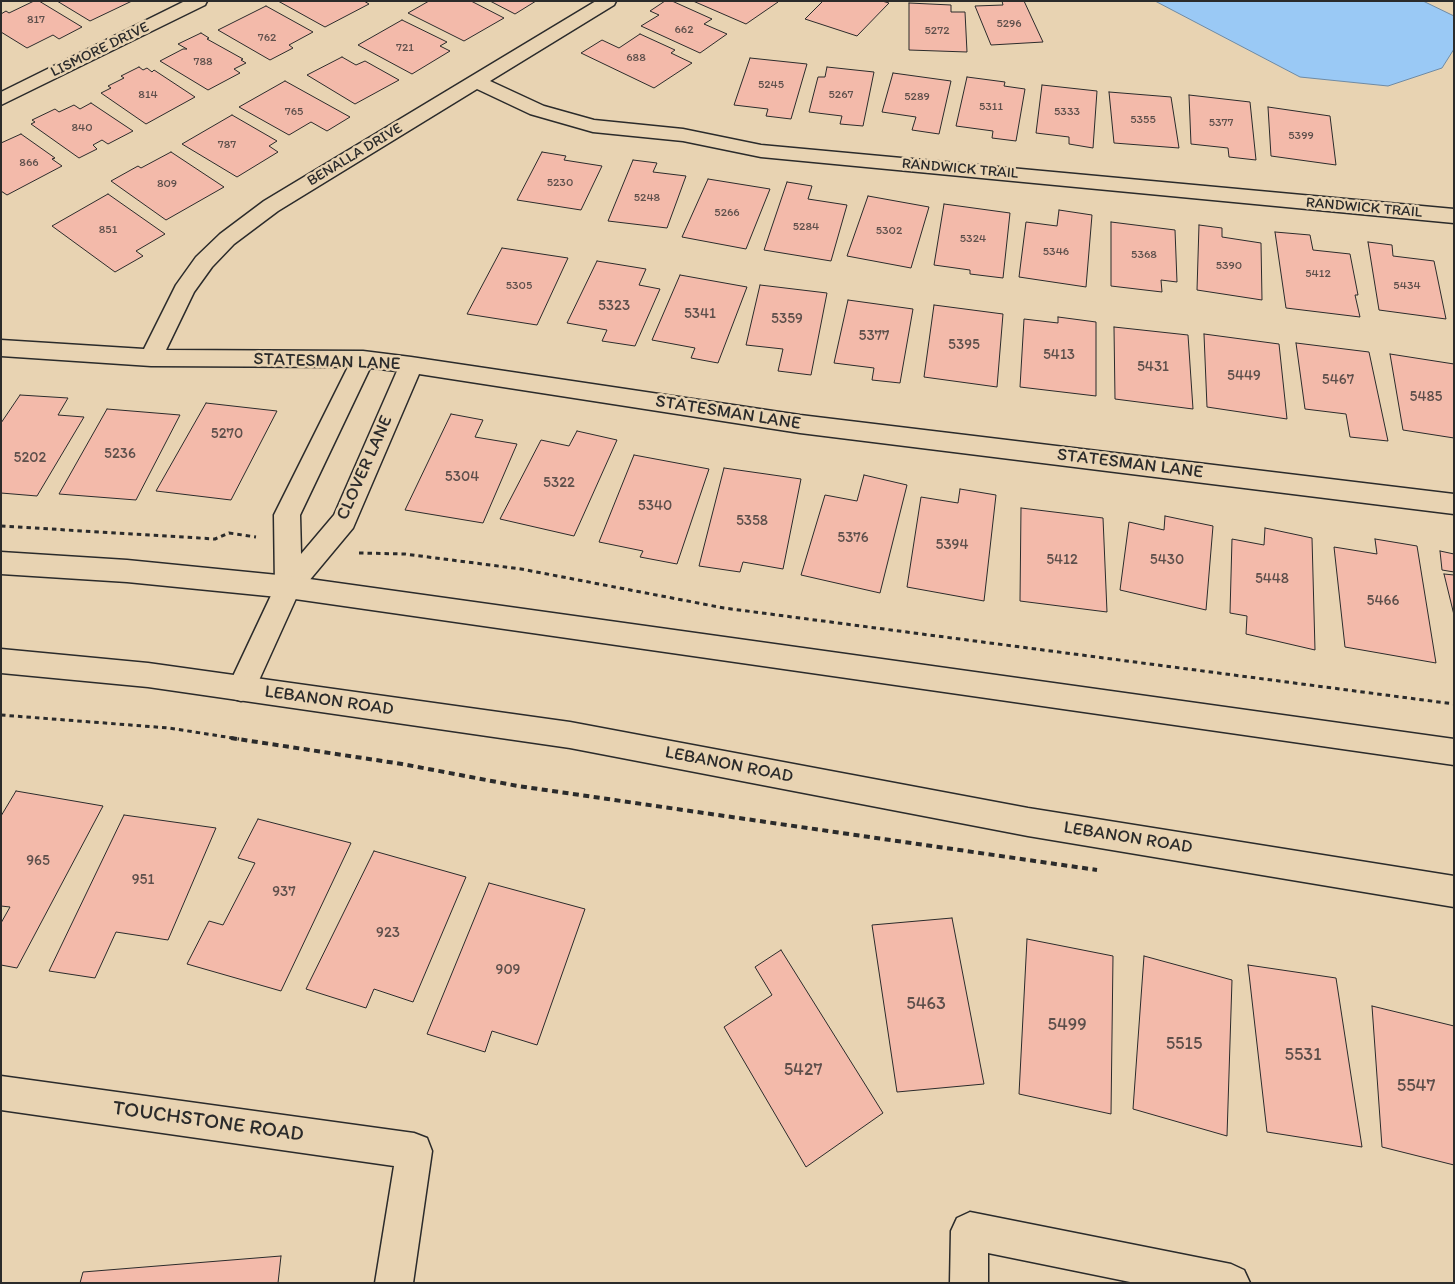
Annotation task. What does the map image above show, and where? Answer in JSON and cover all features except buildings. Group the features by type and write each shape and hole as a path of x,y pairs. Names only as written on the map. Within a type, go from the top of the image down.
{"street":[{"name":"LISMORE DRIVE","path":"1,99 199,1"},
{"name":"BENALLA DRIVE","path":"151,358 184,290 204,262 227,239 272,206 608,1"},
{"name":"RANDWICK TRAIL","path":"476,81 537,110 593,126 684,135 762,151 1454,216"},
{"name":"STATESMAN LANE","path":"1,348 151,358 363,359 800,424 1454,504"},
{"name":"CLOVER LANE","path":"288,588 286,515 363,359"},
{"name":"CLOVER LANE","path":"241,689 288,588 344,521 411,365"},
{"path":"1,563 127,571 288,588 1454,752"},
{"name":"LEBANON ROAD","path":"1,661 148,675 570,735 1028,822 1454,892"},
{"name":"TOUCHSTONE ROAD","path":"1,1093 414,1151 394,1283"},
{"path":"969,1283 970,1231 1231,1283"}],"path":[{"path":"1,526 215,539 229,533 287,542"},
{"path":"322,547 369,554 405,554 521,569 734,610 1454,704"},
{"path":"1,715 169,728 402,764 518,786 1107,871"}],"water":[{"path":"1155,1 1423,1 1454,16 1454,49 1442,68 1388,86 1300,77"}]}
